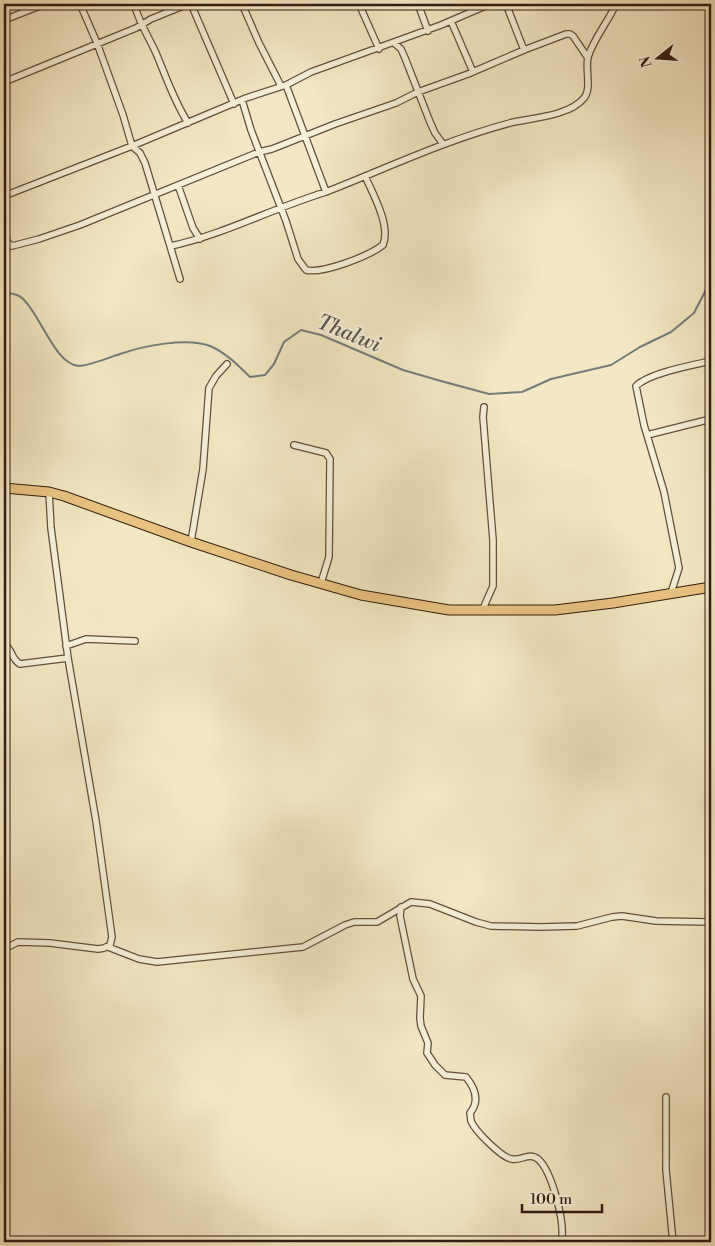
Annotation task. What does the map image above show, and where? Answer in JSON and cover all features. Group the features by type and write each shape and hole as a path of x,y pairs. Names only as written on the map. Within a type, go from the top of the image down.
{"highway":[{"path":"4,488 49,492 291,575 361,595 420,606 449,610 482,611 555,610 613,604 711,587"}],"street":[{"path":"4,20 45,4"},
{"path":"80,4 97,43 132,146 143,158 180,279"},
{"path":"134,4 176,102 188,123"},
{"path":"4,82 190,4 234,104"},
{"path":"242,4 259,43 284,85 306,135 326,192"},
{"path":"359,4 379,49"},
{"path":"418,4 428,30"},
{"path":"4,196 132,146 242,100 284,85 311,72 379,49 490,4"},
{"path":"506,4 524,50"},
{"path":"171,246 223,231 281,207 326,192 443,144 570,108 584,98 588,92 586,76 588,58 616,4"},
{"path":"451,21 473,72"},
{"path":"4,224 7,242 12,246 16,246 72,227 259,152 272,149 396,103 418,92 570,34 575,38 588,58"},
{"path":"394,43 403,53 432,128 443,144"},
{"path":"242,100 298,259 306,270 319,270 365,256 382,245 385,232 381,216 365,176"},
{"path":"178,185 193,228 200,239"},
{"path":"671,593 680,568 664,492 647,435 636,386 638,383 659,375 711,361"},
{"path":"192,542 203,469 209,388 216,376 227,364"},
{"path":"482,611 493,586 492,507 483,417 484,407"},
{"path":"647,435 711,419"},
{"path":"294,445 326,453 330,459 329,557 321,583"},
{"path":"49,492 50,528 66,646 96,821 112,936 108,947"},
{"path":"66,646 86,639 135,641"},
{"path":"4,644 8,646 14,659 20,664 68,658"},
{"path":"4,949 10,944 18,942 50,943 92,949 108,947 139,960 157,962 303,947 345,925 354,922 377,922 411,902 436,906 491,926 577,926 622,916 656,920 711,922"},
{"path":"401,907 400,916 413,979 421,996 420,1018 428,1043 427,1053 434,1065 445,1075 466,1077 470,1082 476,1100 475,1107 470,1113 471,1120 480,1134 506,1157 513,1160 530,1156 537,1158 542,1165 554,1191 560,1213 561,1242"},
{"path":"666,1097 666,1170 673,1242"}],"waterway":[{"name":"Thalwi","path":"4,292 22,298 29,305 62,357 70,363 79,366 141,348 189,342 200,343 216,349 232,360 250,377 265,375 274,364 284,342 301,330 321,335 403,370 489,394 522,392 551,379 611,365 640,347 671,332 694,313 711,280"}]}
